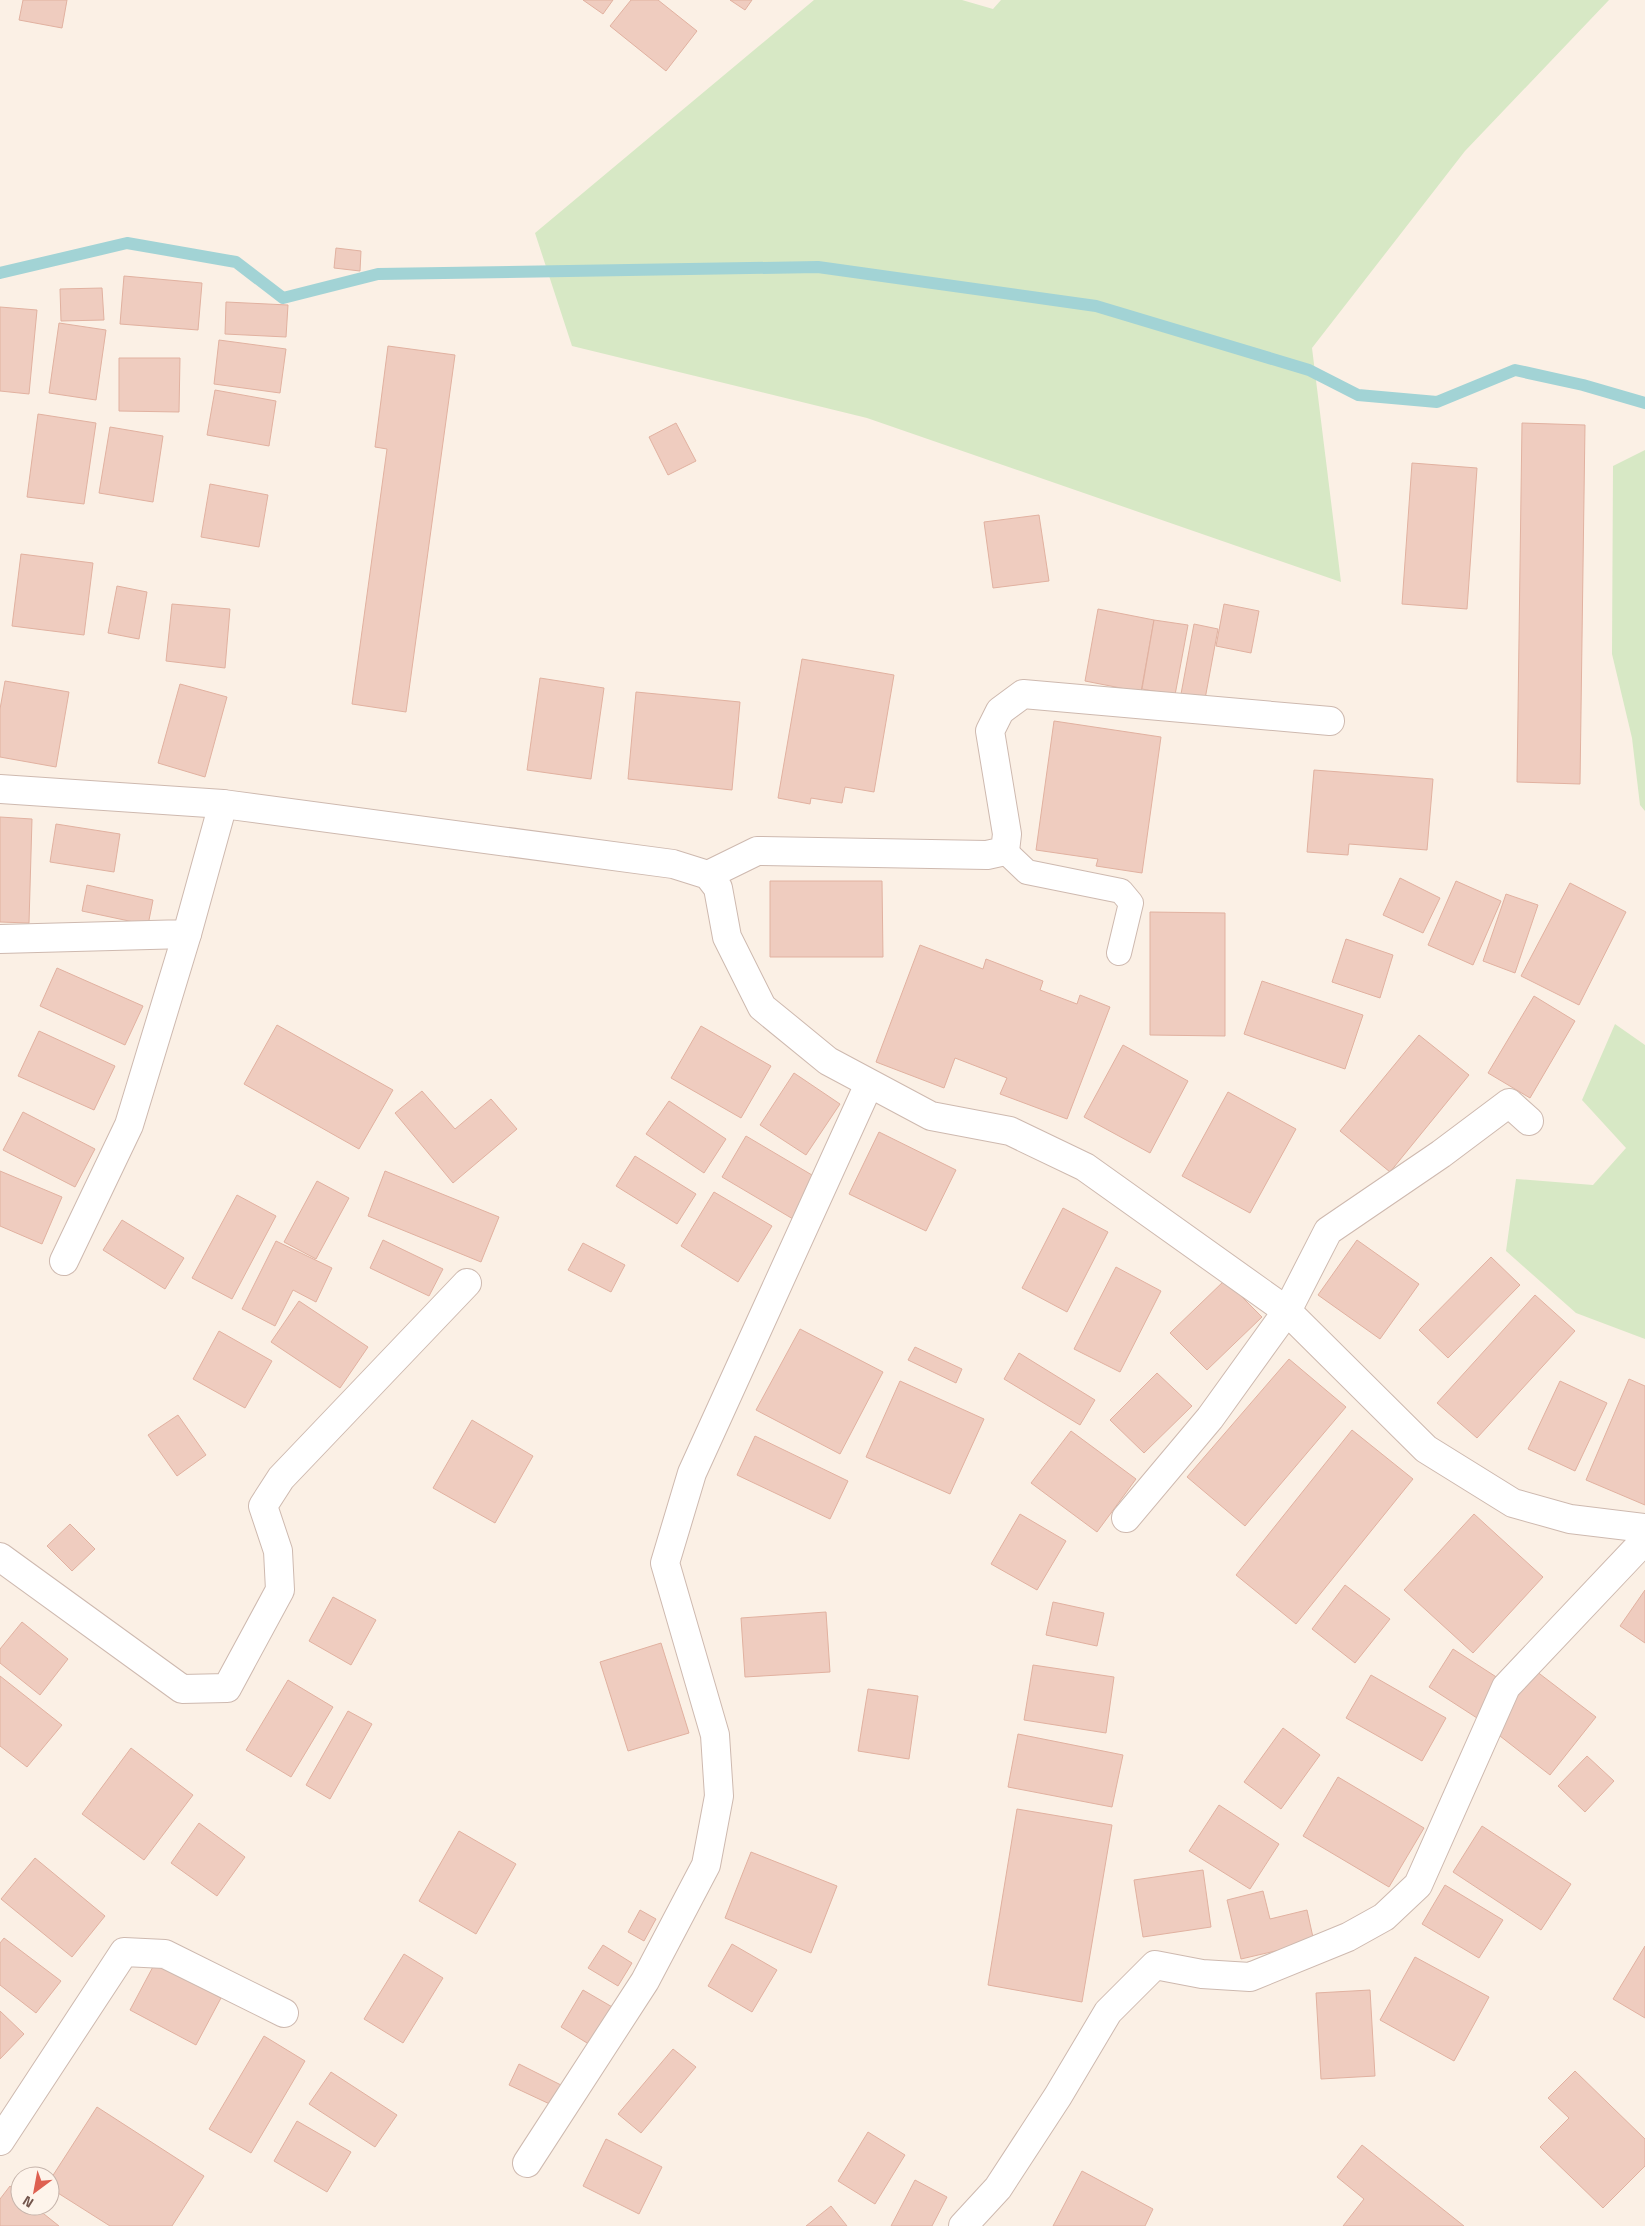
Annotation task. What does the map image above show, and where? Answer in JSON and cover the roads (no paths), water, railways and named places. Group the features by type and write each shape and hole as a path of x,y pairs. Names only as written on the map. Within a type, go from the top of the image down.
{"street":[{"path":"708,875 757,851 987,855 1005,851 1007,834 990,731 1000,711 1023,694 1330,721"},
{"path":"0,789 223,804 673,864 708,875 718,888 727,937 762,1007 828,1061 932,1116 1010,1131 1085,1167 1287,1311 1426,1449 1513,1503 1570,1519 1645,1528"},
{"path":"64,1261 129,1125 187,934 223,804"},
{"path":"0,938 187,934"},
{"path":"527,2163 645,1981 706,1865 720,1796 715,1735 665,1562 692,1473 869,1084"},
{"path":"1126,1518 1210,1418 1287,1311 1328,1231 1441,1154 1509,1103 1529,1121"},
{"path":"0,1557 182,1689 227,1688 280,1590 278,1551 262,1506 281,1478 467,1283"},
{"path":"963,2226 998,2188 1058,2096 1108,2012 1155,1966 1202,1974 1250,1977 1348,1937 1384,1917 1418,1885 1506,1687 1645,1540"},
{"path":"0,2141 124,1952 165,1954 284,2013"}],"lane":[{"path":"1005,851 1027,872 1121,891 1132,902 1119,953"}],"waterway":[{"path":"0,273 127,243 236,262 283,298 378,274 818,267 1096,306 1309,370 1358,395 1437,402 1515,370 1583,385 1645,403"}]}
